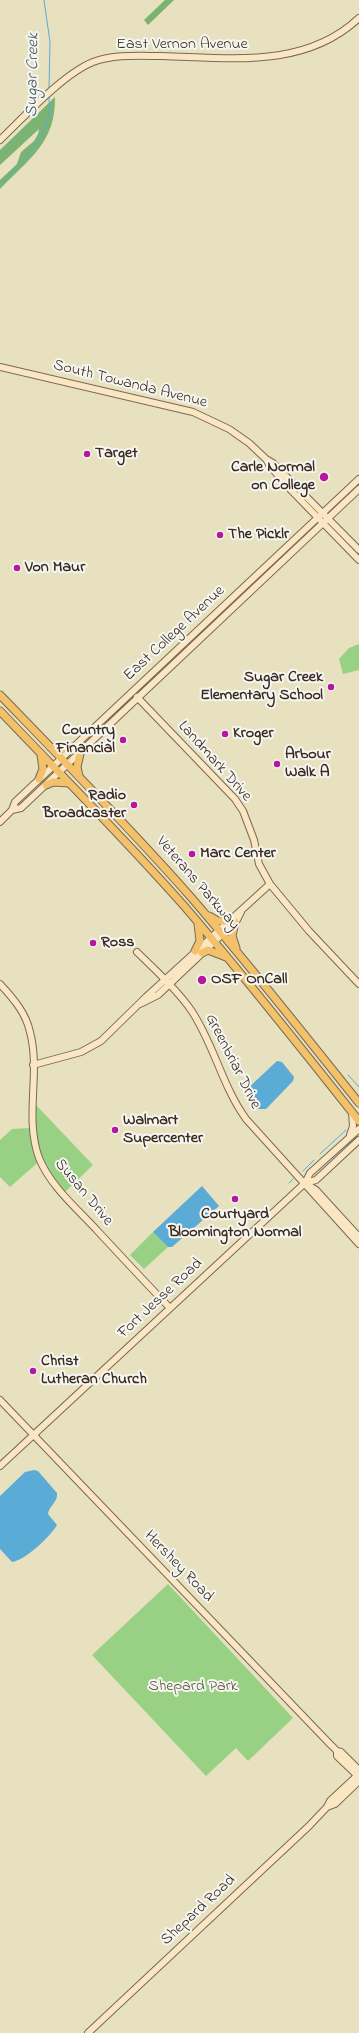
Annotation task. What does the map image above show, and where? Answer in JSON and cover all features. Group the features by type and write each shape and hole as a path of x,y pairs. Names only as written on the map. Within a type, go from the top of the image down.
{"highway":[{"name":"Veterans Parkway","path":"0,696 151,853 204,913 359,1103"},
{"name":"Veterans Parkway","path":"0,711 136,853 198,922 359,1121"},
{"path":"50,747 62,749 74,747"},
{"path":"80,754 77,767 80,778"},
{"path":"40,779 42,769 41,755"},
{"path":"46,785 52,782 69,783"},
{"path":"204,913 218,921 231,922 232,936 237,952"},
{"path":"198,922 201,936 198,952 208,950 228,958"}],"main road":[{"name":"East Vernon Avenue","path":"0,140 61,83 72,74 88,65 116,57 260,58 292,54 324,43 359,18"},
{"name":"South Towanda Avenue","path":"0,367 193,412 230,429 249,443 266,459 270,466 323,518"},
{"name":"East College Avenue","path":"12,810 21,808 80,754 323,518 359,479"},
{"name":"East College Avenue","path":"0,822 12,810 15,802 221,609 359,488"},
{"path":"323,518 359,550"},
{"path":"323,518 359,560"},
{"path":"198,641 199,633 221,609"},
{"name":"Landmark Drive","path":"137,697 235,799 243,811 254,840 259,864 270,884 309,931 359,984"},
{"path":"33,1065 75,1054 93,1046 167,982 270,884"},
{"name":"Greenbriar Drive","path":"137,952 167,982 195,1016 242,1114 305,1183 312,1194 359,1244"},
{"name":"Susan Drive","path":"0,984 17,1003 27,1021 32,1040 32,1122 35,1145 43,1167 63,1194 170,1308"},
{"path":"349,1137 353,1126 352,1112"},
{"name":"Fort Jesse Road","path":"0,1466 305,1183 310,1173 359,1129"},
{"name":"Fort Jesse Road","path":"305,1183 316,1180 358,1142"},
{"name":"Greenbriar Drive","path":"305,1183 316,1190 359,1237"},
{"name":"Hershey Road","path":"0,1400 337,1751 337,1756 358,1776"},
{"name":"Shepard Road","path":"88,2033 271,1862 327,1807 330,1801 358,1776"}],"green space":[{"path":"165,0 174,0 148,25 144,20"},
{"path":"55,97 54,113 46,138 30,159 0,189 0,180 17,164 21,152 34,141 39,129 0,165 0,150"},
{"path":"359,644 359,670 343,674 339,659 349,648"},
{"path":"29,1104 36,1105 93,1165 65,1192 52,1176 43,1158 10,1187 0,1177 0,1140 12,1129 30,1128"},
{"path":"153,1232 168,1247 144,1269 130,1255"},
{"name":"Shepard Park","path":"168,1584 293,1718 248,1761 236,1748 206,1776 92,1655"}],"water":[{"path":"277,1061 282,1062 294,1077 293,1081 266,1109 258,1109 246,1090"},
{"path":"202,1186 219,1206 172,1247 168,1247 153,1232"},
{"path":"34,1470 38,1471 57,1493 56,1499 48,1514 57,1525 49,1536 30,1553 17,1561 12,1562 0,1549 0,1496 25,1472"}],"waterway":[{"name":"Sugar Creek","path":"44,0 50,42 49,88"},
{"name":"Sugar Creek","path":"0,184 27,155 44,131 49,116 49,95"},
{"path":"348,1075 359,1087"},
{"path":"320,1154 346,1130"},
{"path":"303,1171 314,1160"},
{"path":"289,1183 293,1179"}],"place":[{"name":"Target","path":"87,454"},
{"name":"Carle Normal on College","path":"324,477"},
{"name":"The Picklr","path":"220,535"},
{"name":"Von Maur","path":"17,568"},
{"name":"Sugar Creek Elementary School","path":"331,687"},
{"name":"Kroger","path":"225,734"},
{"name":"Country Financial","path":"123,740"},
{"name":"Arbour Walk A","path":"277,764"},
{"name":"Radio Broadcaster","path":"134,805"},
{"name":"Marc Center","path":"192,854"},
{"name":"Ross","path":"93,943"},
{"name":"OSF OnCall","path":"202,980"},
{"name":"Walmart Supercenter","path":"115,1130"},
{"name":"Courtyard Bloomington Normal","path":"235,1199"},
{"name":"Christ Lutheran Church","path":"33,1371"}]}
